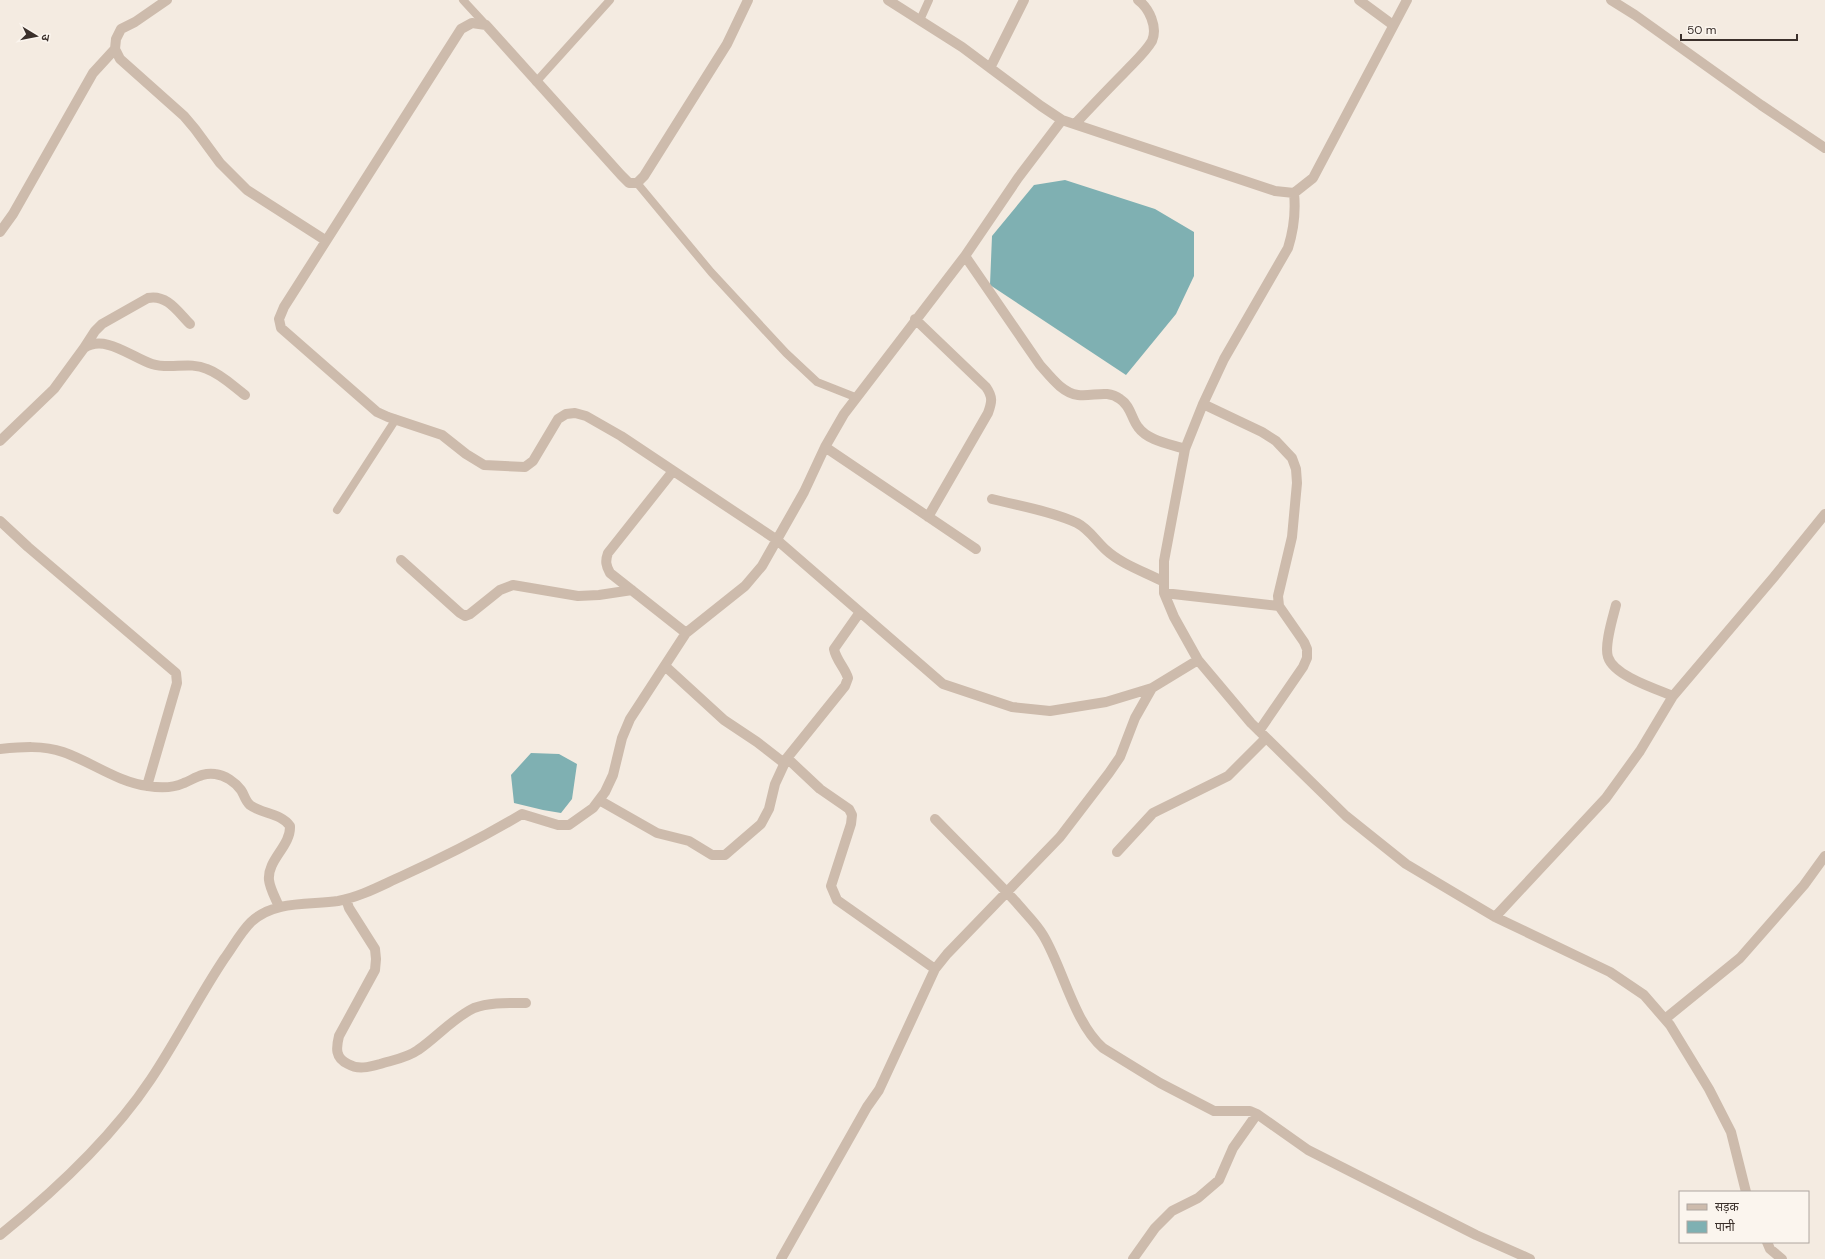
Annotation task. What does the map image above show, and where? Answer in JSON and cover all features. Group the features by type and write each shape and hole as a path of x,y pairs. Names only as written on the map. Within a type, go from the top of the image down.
{"street":[{"path":"167,0 122,29 116,39 115,49 120,59 184,116 220,163 237,182 258,198 325,240"},
{"path":"748,0 727,44 644,176 636,184 629,183 620,176 486,25 472,23 461,29 325,240 284,307 279,319 281,328 377,412 396,420 442,435 466,454 484,465 517,468 525,467 533,461 558,419 566,414 575,413 586,416 621,436 777,540 943,684 1012,707 1050,711 1106,702 1152,688 1198,660"},
{"path":"888,0 962,47 1040,106 1062,120 1275,192 1294,193 1313,178 1407,0"},
{"path":"990,68 1024,0"},
{"path":"1075,124 1138,59 1152,40 1154,33 1152,21 1146,7 1138,0"},
{"path":"1359,0 1393,25"},
{"path":"1611,0 1635,15 1761,105 1825,148"},
{"path":"1,230 13,214 93,73 115,49"},
{"path":"0,1235 64,1180 117,1124 151,1079 205,988 251,922 265,912 279,907 348,903 360,895 452,853 522,814 558,825 569,825 593,808 605,792 613,775 622,738 630,719 686,633 745,586 762,566 804,492 825,447 855,397 964,256 1018,178 1062,120"},
{"path":"1294,193 1296,211 1293,232 1288,248 1224,359 1203,404 1185,449 1164,561 1164,593 1174,617 1198,660 1263,734 1346,816 1406,864 1496,917 1610,972 1644,995 1665,1019 1709,1090 1731,1132 1746,1191"},
{"path":"964,256 1040,365 1054,381 1068,392 1078,395 1100,393 1110,394 1120,398 1128,405 1137,426 1143,432 1151,438 1185,449"},
{"path":"0,441 54,389 95,331 102,324 148,298 156,296 164,298 190,324"},
{"path":"915,319 986,387 992,395 992,403 988,413 928,517"},
{"path":"84,348 91,343 100,342 155,365 165,367 188,365 201,366 209,369 245,395"},
{"path":"1117,852 1152,813 1228,776 1263,734 1307,658 1307,649 1304,642 1279,606 1278,596 1292,537 1297,483 1296,469 1292,458 1276,441 1262,432 1203,404"},
{"path":"825,447 976,549"},
{"path":"673,471 608,552 606,559 607,567 610,573 686,633"},
{"path":"992,499 1062,517 1077,523 1086,528 1106,550 1164,582"},
{"path":"1496,917 1606,798 1640,751 1673,696 1774,577 1825,514"},
{"path":"0,521 28,547 176,673 177,683 147,786"},
{"path":"401,560 465,616 470,614 500,590 514,585 578,596 599,595 632,590"},
{"path":"1164,593 1279,606"},
{"path":"1616,605 1607,646 1608,656 1612,664 1631,678 1673,696"},
{"path":"599,800 657,833 689,841 712,855 725,855 761,824 769,809 775,784 786,761 845,686 848,678 845,670 835,655 834,649 860,612"},
{"path":"665,666 724,720 786,761 820,790 849,809 852,815 851,824 832,886 837,900 935,970"},
{"path":"785,1258 859,1120 879,1090 935,970 948,954 1060,837 1120,757 1135,718 1152,688"},
{"path":"0,749 20,747 52,749 64,752 109,773 147,786 172,786 182,784 202,774 216,774 233,781 249,804 286,821 290,826 290,832 270,872 269,880 279,907"},
{"path":"935,819 1008,893 1037,926 1087,1028 1095,1041 1103,1048 1160,1083 1214,1112 1250,1111 1257,1114 1308,1150 1476,1236 1530,1259"},
{"path":"1665,1019 1740,958 1804,885 1825,856"},
{"path":"348,903 374,950 376,959 375,970 339,1036 336,1046 337,1054 343,1062 355,1068 375,1065 409,1055 418,1050 462,1015 484,1005 526,1003"},
{"path":"1133,1259 1155,1228 1172,1211 1198,1198 1219,1180 1233,1148 1257,1114"},
{"path":"1768,1243 1770,1248 1782,1259"}],"lane":[{"path":"464,0 486,25"},
{"path":"536,82 610,0"},
{"path":"920,20 929,0"},
{"path":"636,184 711,272 786,354 817,382 855,397"},
{"path":"337,510 396,420"}],"water":[{"path":"1065,180 1155,209 1194,232 1194,276 1176,314 1126,375 990,285 992,236 1034,185"},
{"path":"531,753 559,754 577,764 572,799 561,813 514,803 511,775"}]}
